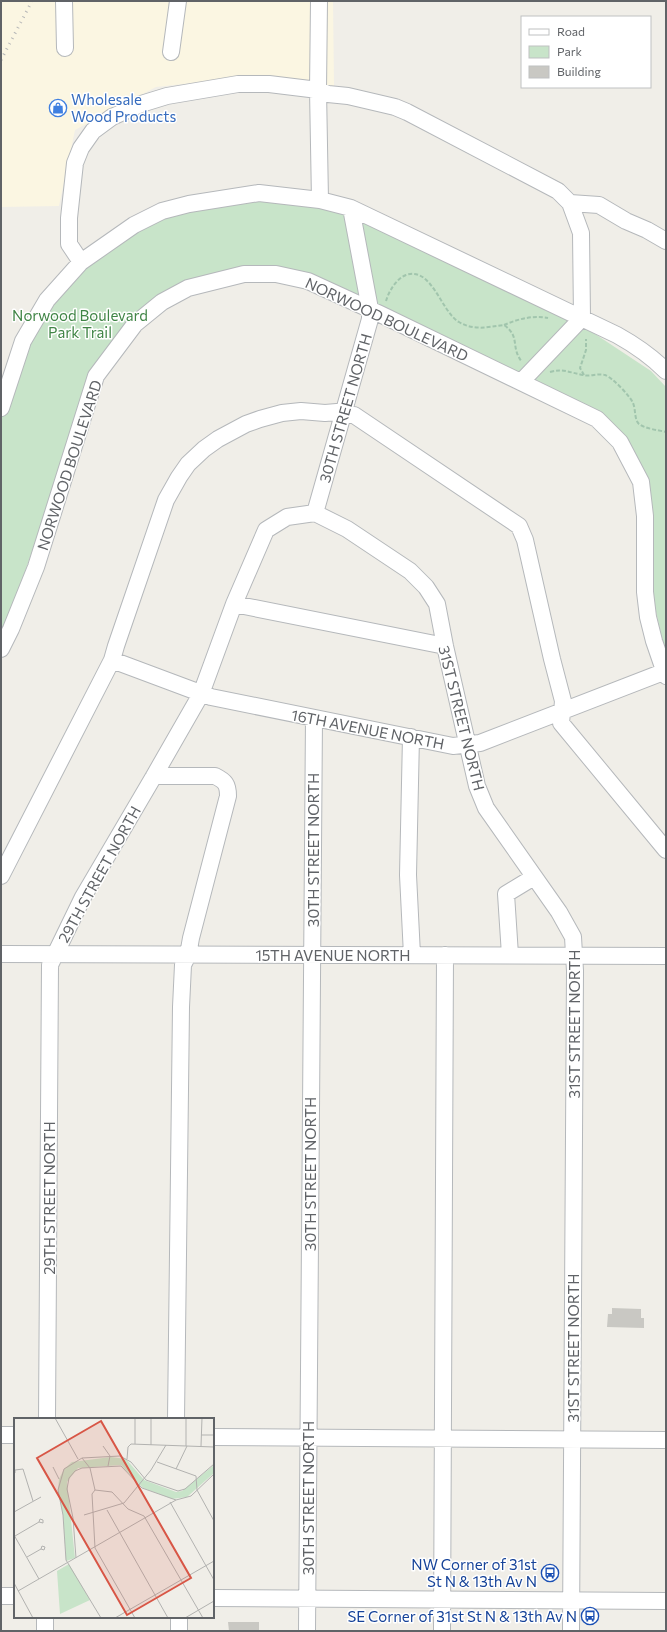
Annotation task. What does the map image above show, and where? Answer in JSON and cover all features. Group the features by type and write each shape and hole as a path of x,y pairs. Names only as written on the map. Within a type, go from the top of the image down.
{"street":[{"path":"64,1 65,48"},
{"path":"171,52 178,1"},
{"path":"319,1 318,90 320,200"},
{"path":"81,262 69,244 68,218 75,163 81,148 93,131 112,117 141,104 167,96 238,84 268,84 318,90 328,94 348,96 407,112 558,191 570,203 581,233 582,318 521,382"},
{"path":"1,408 23,341 47,300 81,262 134,225 162,211 189,204 259,193 320,200 351,208 582,318 637,346 656,360 666,371"},
{"path":"570,203 599,205 626,221 647,230 666,241"},
{"name":"30TH STREET NORTH","path":"315,513 370,319 377,307 351,208"},
{"name":"NORWOOD BOULEVARD","path":"1,649 11,629 36,567 96,376 135,324 162,302 188,288 244,274 276,274 308,281 377,307 521,382 597,419 620,442 641,482 645,516 645,592 648,617 654,641 665,673"},
{"path":"1,876 112,660 166,500 179,477 188,464 204,449 218,439 246,424 282,413 301,412 337,412 342,415 354,415 519,526 525,540 563,701 561,723 666,850"},
{"name":"29TH STREET NORTH","path":"47,1418 50,968 55,954 83,897 200,694 234,604 266,530 287,517 315,513"},
{"name":"31ST STREET NORTH","path":"315,513 347,529 410,571 426,587 437,604 445,646 477,786 486,808 559,912 573,937 575,956 571,1631"},
{"path":"234,604 445,646"},
{"name":"16TH AVENUE NORTH","path":"112,660 211,697 453,746 480,743 665,673"},
{"name":"30TH STREET NORTH","path":"307,1631 314,718"},
{"path":"411,737 408,876 412,955"},
{"path":"154,776 215,776 223,780 228,789 228,796 190,938 188,955 183,966 181,1007 176,1418"},
{"path":"510,955 506,894 534,877"},
{"name":"15TH AVENUE NORTH","path":"1,954 666,956"},
{"path":"442,1631 445,955"},
{"path":"1,1435 14,1435"},
{"path":"214,1437 666,1440"},
{"path":"1,1596 14,1596"},
{"path":"214,1598 666,1600"},
{"path":"45,1631 46,1618"},
{"path":"179,1618 179,1631"}],"path":[{"path":"377,307 399,278 412,273 420,275 428,281 448,313 460,323 477,329 504,325 515,320 539,316 550,319"},
{"path":"504,325 513,334 515,352 525,366"},
{"path":"584,376 580,368 586,350 586,339"},
{"path":"548,373 568,370 584,376 605,375 612,379 633,403 636,418 639,424 647,428 666,432"}],"shaded area":[{"name":"Wholesale Wood Products","path":"1,1 333,1 334,86 265,75 156,87 75,130 59,206 1,207"}],"green space":[{"name":"Norwood Boulevard Park Trail","path":"259,193 334,211 362,222 583,326 651,371 666,387 666,655 650,586 651,507 621,435 309,275 185,283 90,382 1,639 1,408 23,341 81,262 162,211"}],"building":[{"path":"612,1308 641,1309 641,1318 644,1318 644,1328 607,1327 608,1314 612,1314"},
{"path":"228,1622 259,1622 259,1631 229,1631"}],"railway":[{"path":"1,60 32,1"}],"place":[{"name":"Wholesale Wood Products","path":"58,108"},
{"name":"NW Corner of 31st St N & 13th Av N","path":"550,1573"},
{"name":"SE Corner of 31st St N & 13th Av N","path":"590,1616"}]}
